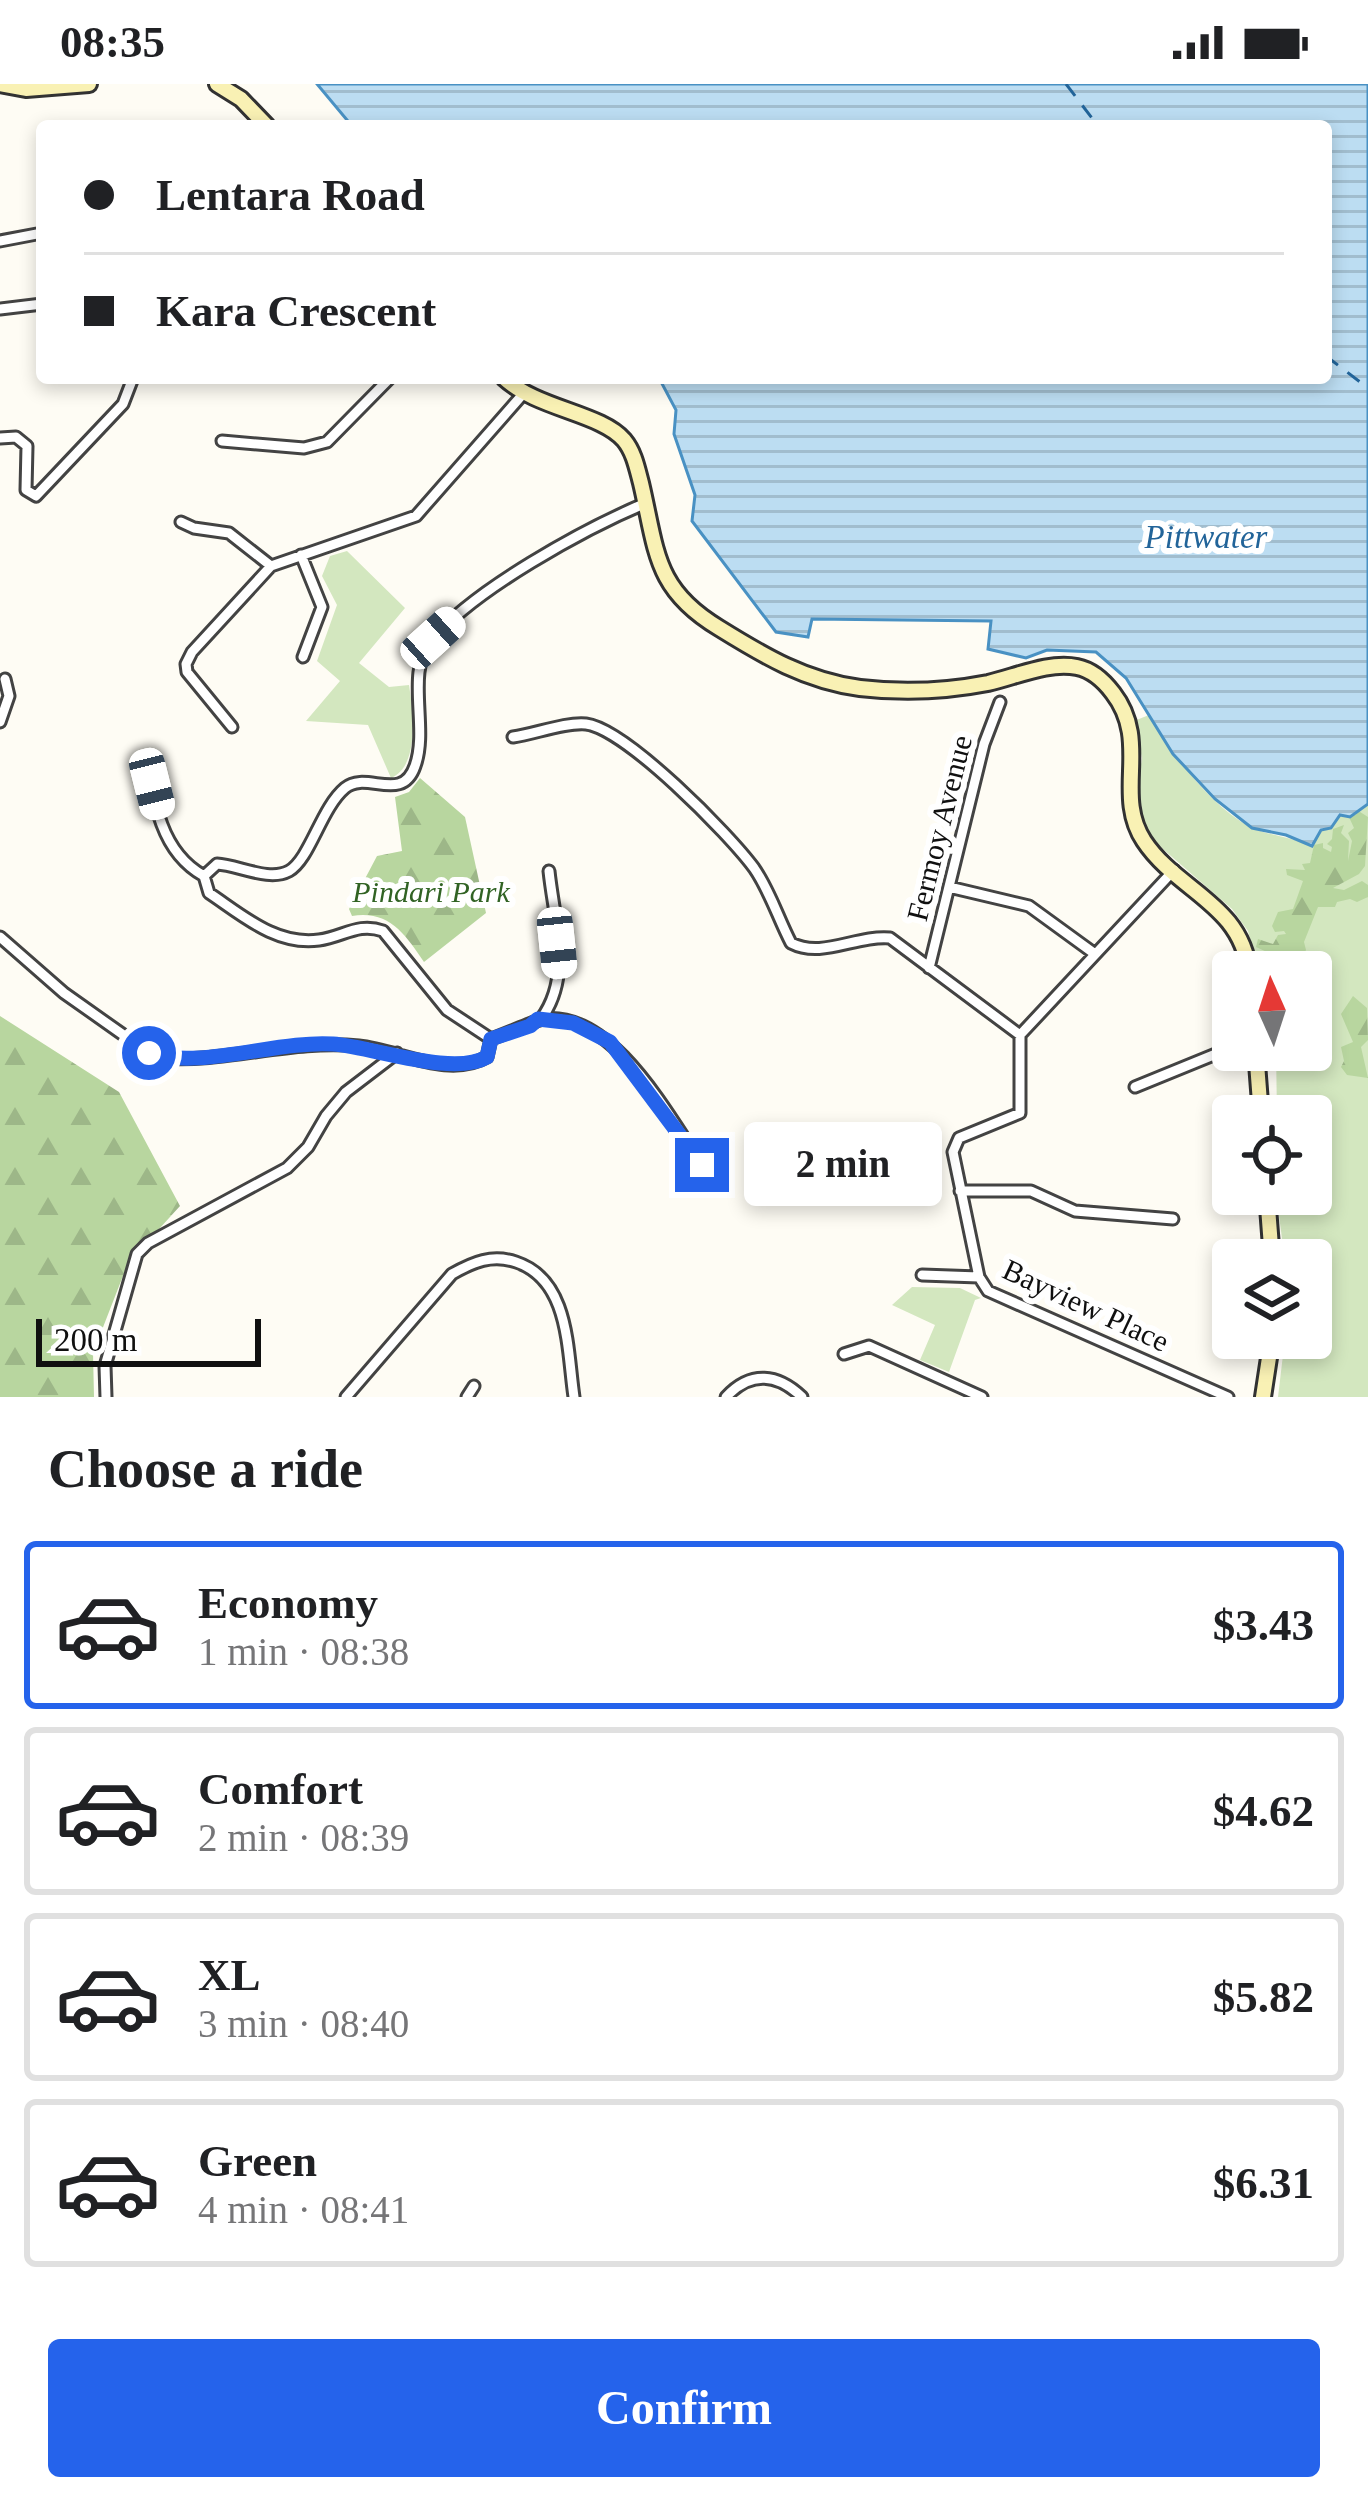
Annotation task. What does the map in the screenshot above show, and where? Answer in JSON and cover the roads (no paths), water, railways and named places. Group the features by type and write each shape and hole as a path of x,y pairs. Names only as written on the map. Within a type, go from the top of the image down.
{"main road":[{"path":"0,84 26,89 89,84"},
{"path":"217,84 261,120"},
{"path":"512,384 524,394 618,434 633,454 666,579 684,605 797,673 845,685 898,690 982,684 1056,666 1073,666 1095,675 1120,703 1133,738 1134,820 1148,847 1234,926 1245,951"},
{"path":"1263,1397 1269,1359"}],"street":[{"path":"0,241 36,234"},
{"path":"0,309 36,305"},
{"path":"0,438 16,437 27,446 26,490 35,496 123,404 131,384"},
{"path":"222,441 316,447 339,433 384,384"},
{"path":"232,727 187,672 186,664 271,566 416,516 524,394"},
{"path":"204,876 217,864 286,873 298,863 327,808 349,785 361,781 387,787 405,781 416,765 422,719 419,663 433,638 500,581 646,503"},
{"path":"181,522 194,529 230,533 271,566"},
{"path":"301,555 322,607 303,657"},
{"path":"0,722 9,696 5,680"},
{"name":"Fermoy Avenue","path":"929,968 984,744 1000,702"},
{"path":"513,737 585,724 610,733 694,802 754,868 791,943 812,950 890,938 1020,1035"},
{"path":"149,757 163,830 182,860 204,876 209,893 283,938 321,940 361,926 382,931 447,1010 491,1039"},
{"path":"980,1277 952,1152 959,1138 1020,1113 1020,1035 1174,870"},
{"path":"491,1039 541,1018 554,1001 561,980 549,871"},
{"path":"949,887 1029,906 1095,954"},
{"path":"0,938 64,993 162,1058 325,1043 438,1063 472,1064 487,1057 491,1039"},
{"path":"541,1018 593,1030 610,1042 702,1165"},
{"path":"106,1397 107,1359 135,1258 148,1243 287,1168 346,1093 398,1053"},
{"path":"1135,1087 1212,1056"},
{"path":"960,1191 1031,1191 1075,1210 1173,1219"},
{"path":"346,1397 452,1274 494,1258 529,1267 554,1293 574,1397"},
{"name":"Bayview Place","path":"922,1275 980,1277 988,1291 1228,1397"},
{"path":"844,1354 868,1346 982,1397"},
{"path":"726,1397 752,1379 772,1378 786,1382 802,1397"},
{"path":"467,1397 474,1386"}],"water":[{"name":"Pittwater","path":"317,84 1368,84 1368,804 1350,817 1340,815 1331,828 1321,830 1312,846 1252,828 1215,799 1173,754 1126,678 1096,652 1047,650 1026,658 988,649 991,621 812,619 808,637 776,632 692,521 695,495 674,434 676,410 662,384 1332,384 1332,120 347,120"}],"park label":[{"name":"Pindari Park","path":"431,891"}]}
